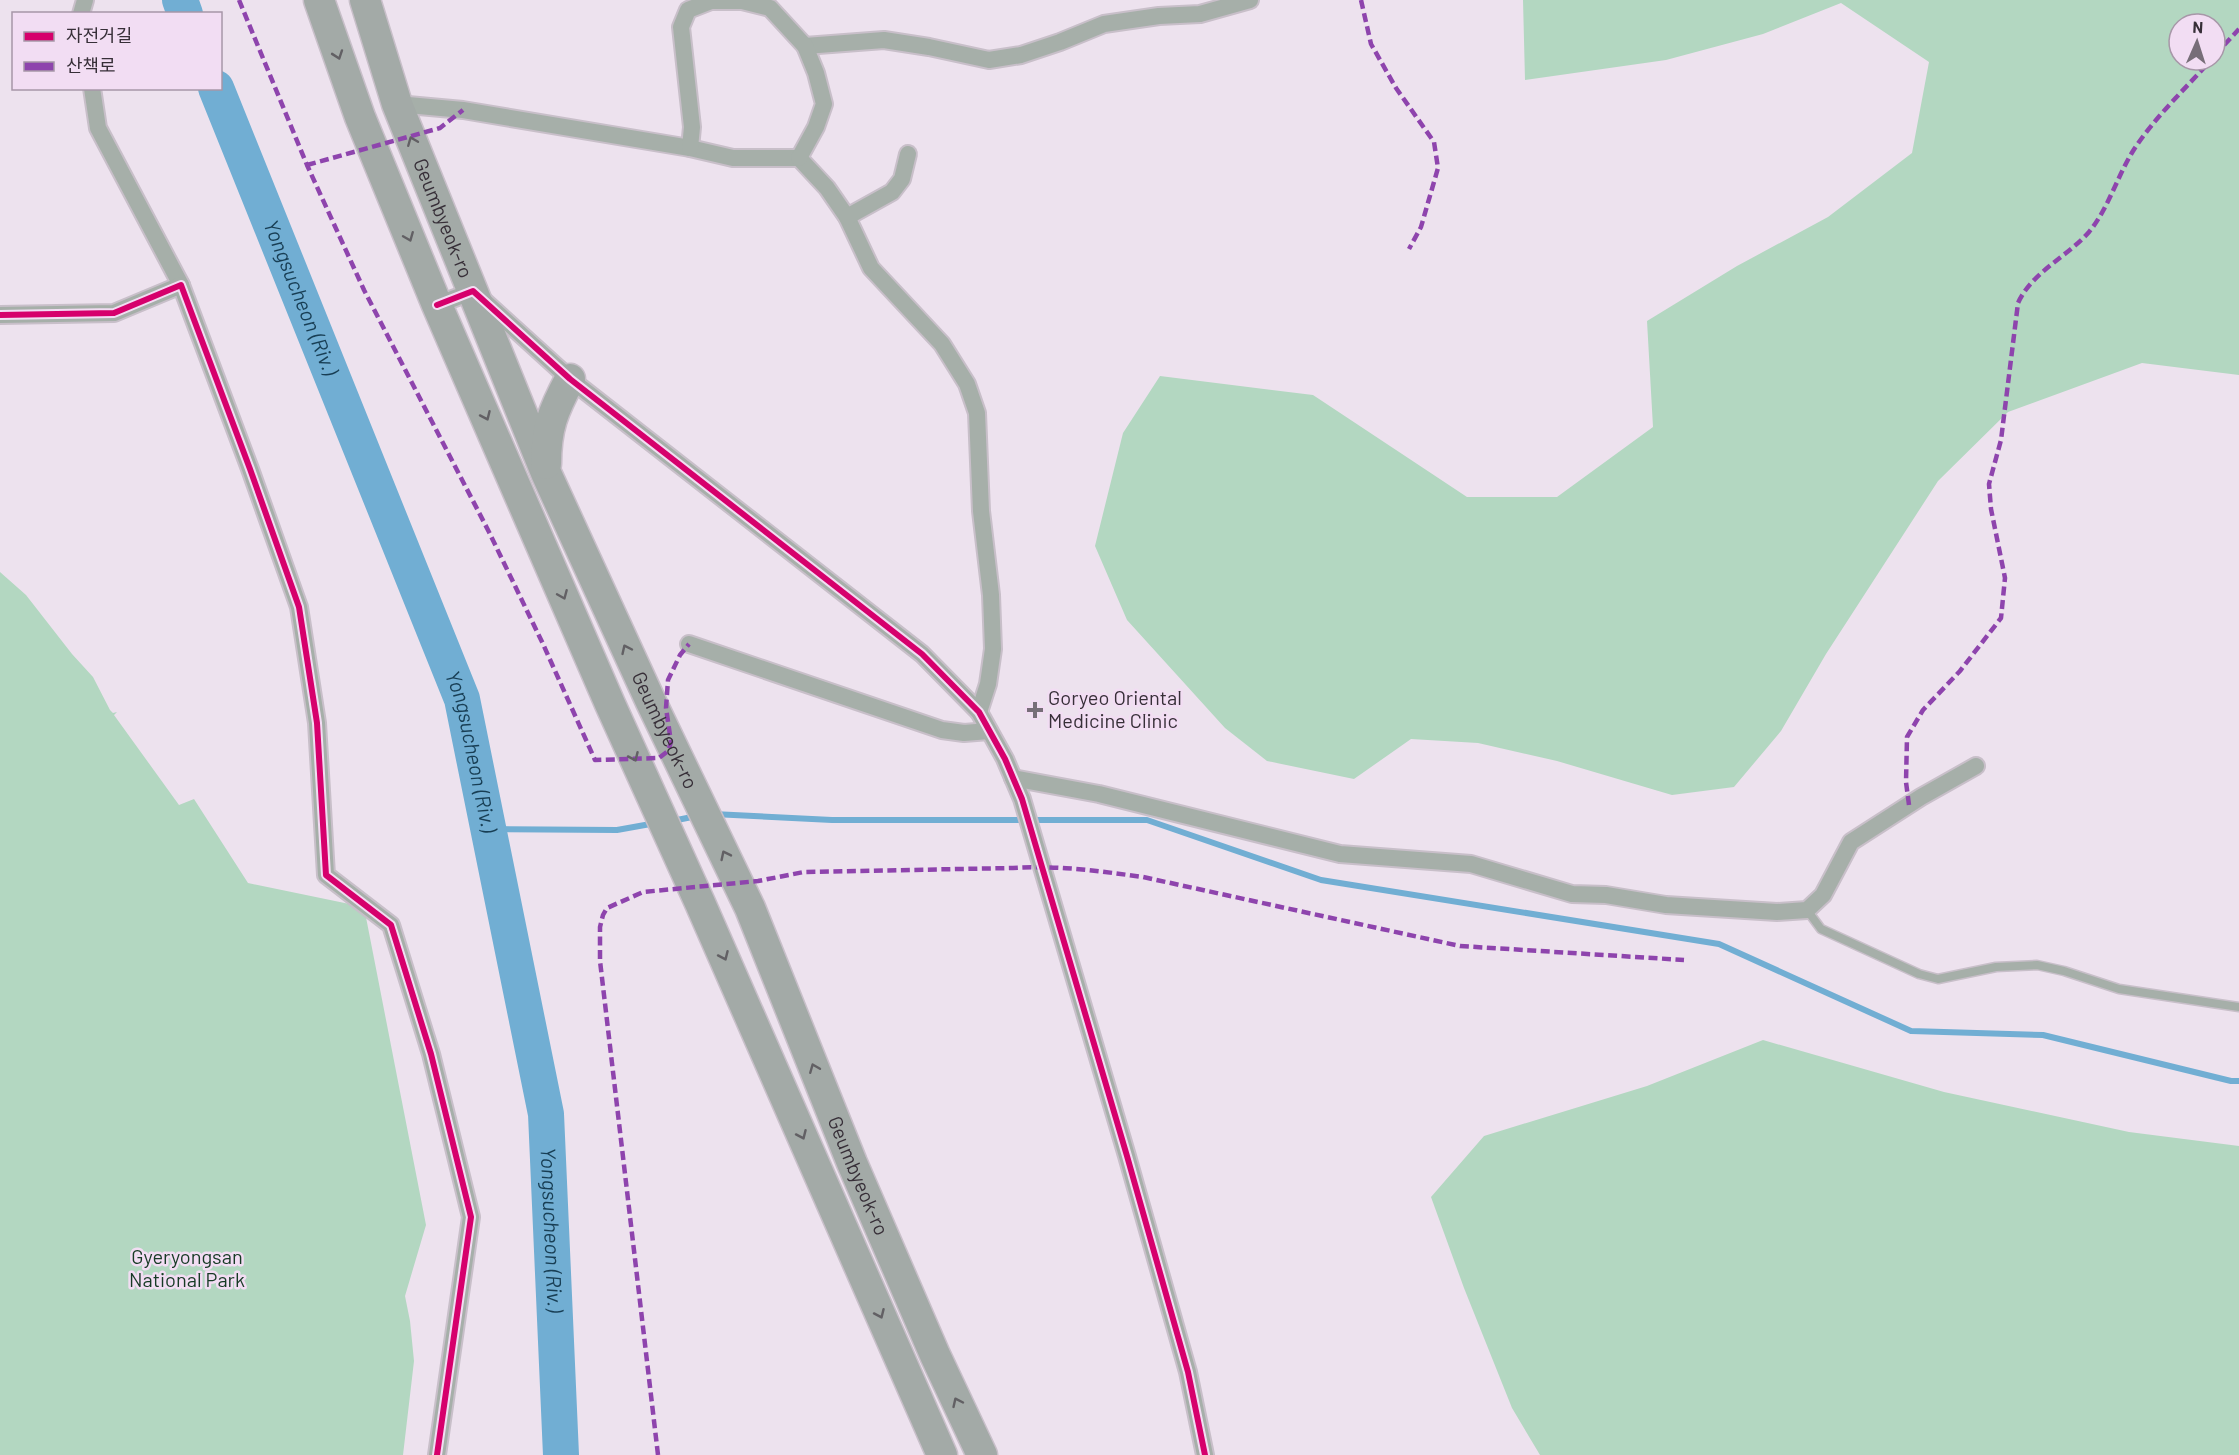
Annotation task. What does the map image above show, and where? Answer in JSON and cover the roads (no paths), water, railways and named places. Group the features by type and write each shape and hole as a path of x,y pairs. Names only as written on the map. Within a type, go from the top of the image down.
{"highway":[{"name":"Geumbyeok-ro","path":"319,0 360,117 438,305 610,704 700,903 942,1455"},
{"name":"Geumbyeok-ro","path":"364,0 397,104 546,473 651,702 750,908 852,1163 982,1455"},
{"path":"546,473 546,438 555,406 570,379"}],"street":[{"path":"805,46 884,40 989,60 1021,55 1104,24 1159,16 1200,14 1250,0"},
{"path":"690,148 692,127 681,27 688,10 711,1 742,1 771,4 805,46 816,73 824,104 816,127 799,158"},
{"path":"92,90 98,128 181,285 250,469 298,607 317,723 326,875 391,925 431,1054 471,1217 437,1455"},
{"path":"397,104 463,110 690,148 733,158 799,158 827,188 847,217 871,268 942,344 967,384 977,413 981,511 991,595 993,648 988,684 979,712"},
{"path":"847,217 892,192 902,179 908,154"},
{"path":"0,315 114,313 181,285"},
{"path":"438,305 473,291 570,379 922,654 979,712 1022,799 1188,1372 1204,1455"},
{"path":"689,644 942,730 964,734 989,730"},
{"path":"1013,778 1099,794 1340,854 1470,864 1572,894 1777,912 1807,910 1823,895 1851,842 1921,797 1976,766"}],"lane":[{"path":"1807,910 1821,929 1919,974 1938,979 1996,967 2037,965 2064,971 2119,989 2239,1008"}],"waterway":[{"name":"Yongsucheon (Riv.)","path":"180,0 184,12"},
{"name":"Yongsucheon (Riv.)","path":"217,90 462,699 546,1114 561,1455"},
{"path":"713,814 832,820 1147,820 1321,880 1719,944 1911,1031 2043,1035 2231,1081 2239,1081"},
{"path":"672,821 697,816"},
{"path":"488,829 617,830 656,823"}],"place":[{"name":"Goryeo Oriental Medicine Clinic","path":"1035,710"}],"park label":[{"name":"Gyeryongsan National Park","path":"187,1268"}]}
